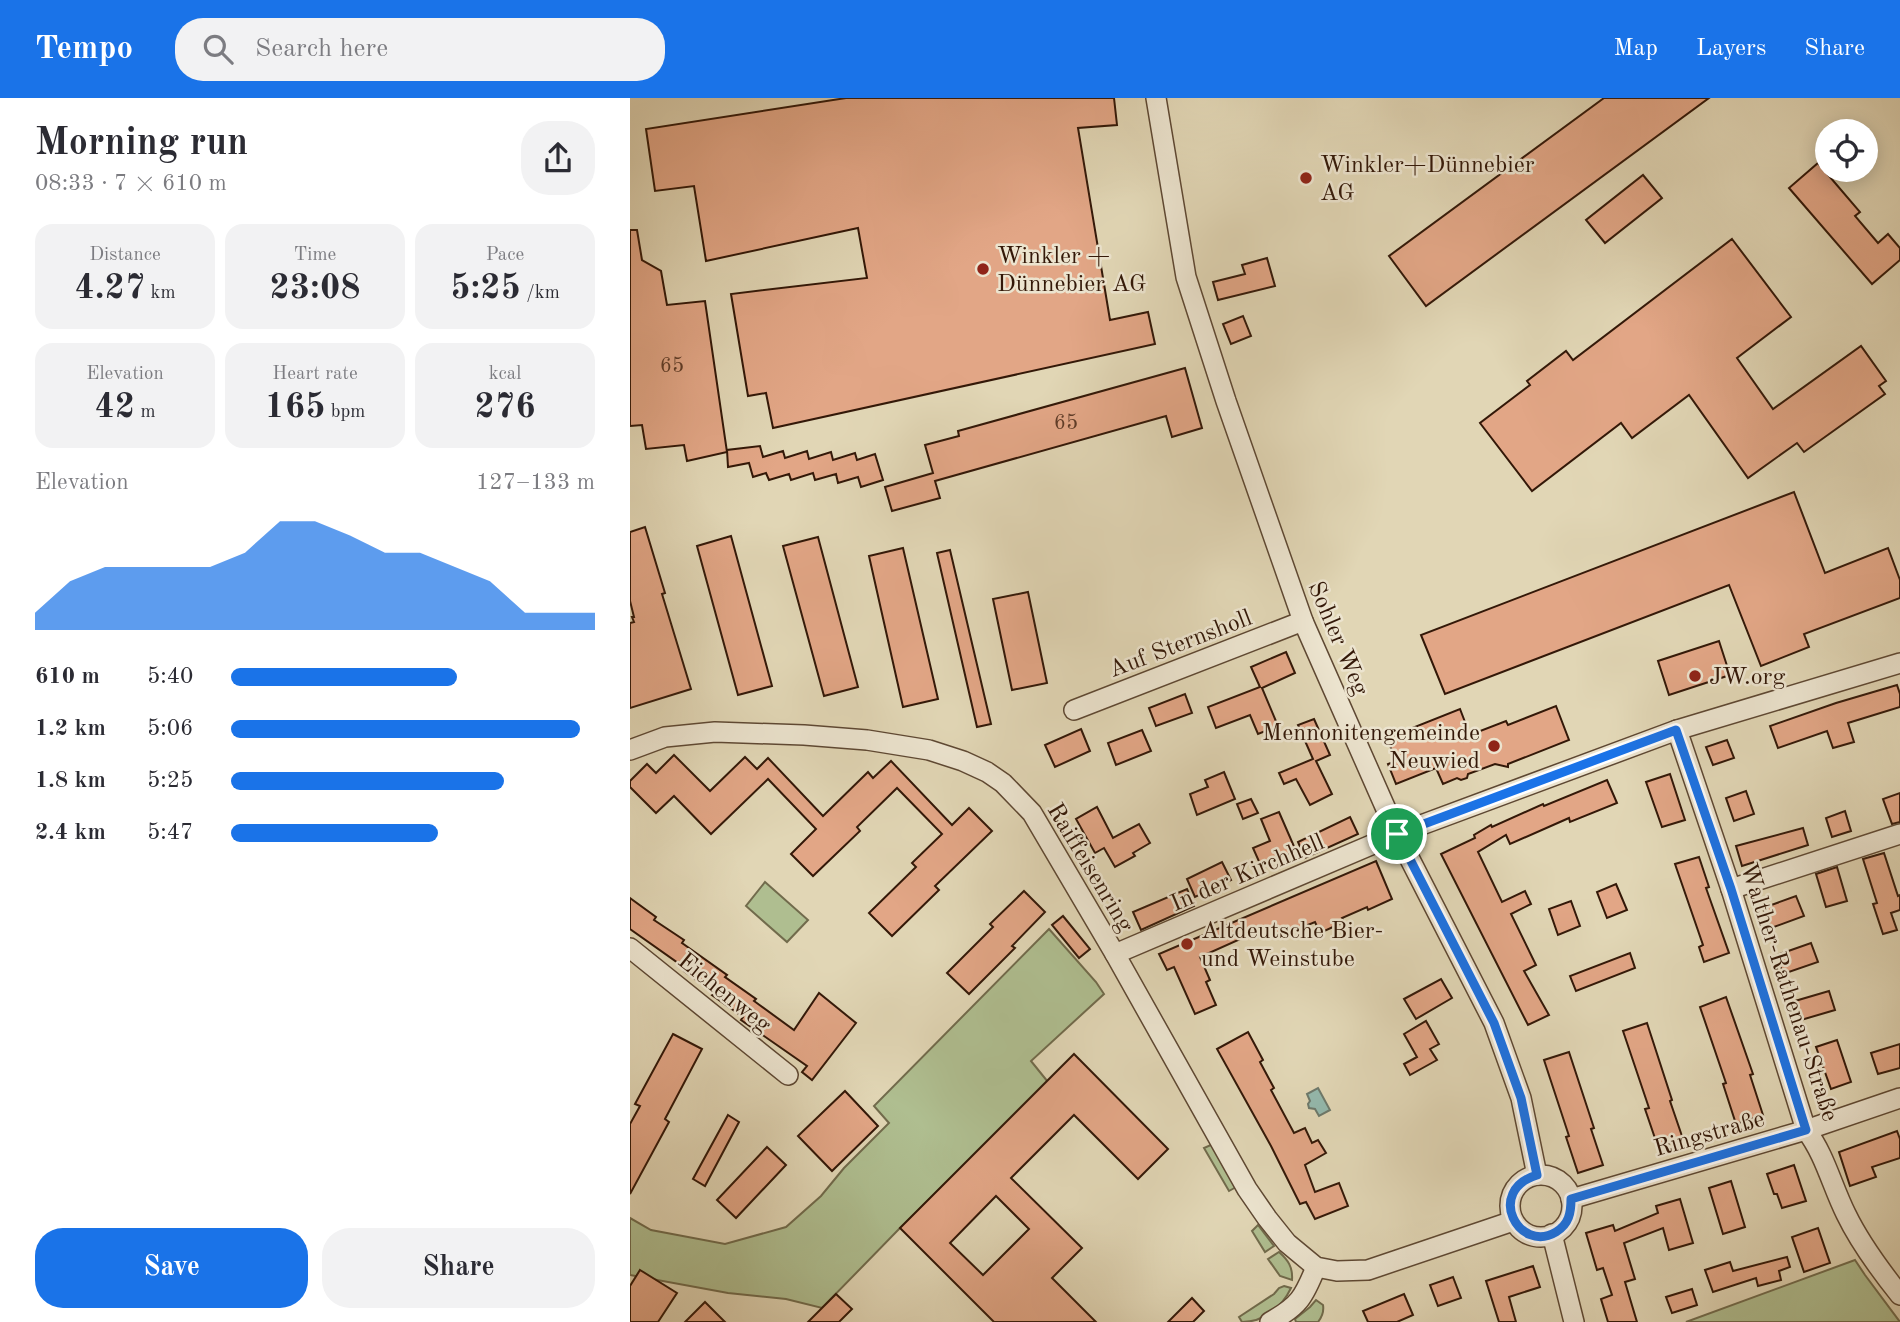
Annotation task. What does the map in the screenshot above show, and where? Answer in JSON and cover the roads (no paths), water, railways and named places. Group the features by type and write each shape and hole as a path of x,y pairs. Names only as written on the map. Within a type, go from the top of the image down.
{"street":[{"name":"Sohler Weg","path":"1156,98 1186,277 1303,621 1397,834 1494,1023 1521,1098 1537,1175"},
{"name":"Auf Sternsholl","path":"1074,710 1303,621"},
{"name":"In der Kirchhell","path":"1115,954 1397,834 1676,730 1900,663"},
{"name":"Walther-Rathenau-Straße","path":"1676,730 1731,889 1806,1130 1817,1144 1846,1214 1876,1265 1900,1296"},
{"name":"Raiffeisenring","path":"630,750 665,737 715,733 804,735 867,740 929,750 987,772 1003,783 1032,813 1247,1189 1287,1243 1316,1267 1337,1271 1368,1270 1513,1221"},
{"path":"1731,889 1900,834"},
{"name":"Eichenweg","path":"630,948 788,1075"},
{"name":"Ringstraße","path":"1571,1199 1806,1130 1900,1098"},
{"path":"1545,1175 1559,1181 1571,1199 1568,1220 1561,1229 1552,1234 1541,1237 1530,1235 1513,1221 1511,1197 1516,1186 1525,1179 1545,1175"},
{"path":"1552,1234 1574,1322"},
{"path":"1270,1322 1299,1302 1316,1267"}],"water":[{"path":"1318,1088 1330,1110 1319,1116 1315,1109 1309,1108 1307,1094"}],"place":[{"name":"Winkler+Dünnebier AG","path":"1306,178"},
{"name":"Winkler + Dünnebier AG","path":"983,269"},
{"name":"JW.org","path":"1695,676"},
{"name":"Mennonitengemeinde Neuwied","path":"1494,746"},
{"name":"Altdeutsche Bier- und Weinstube","path":"1187,944"}]}
